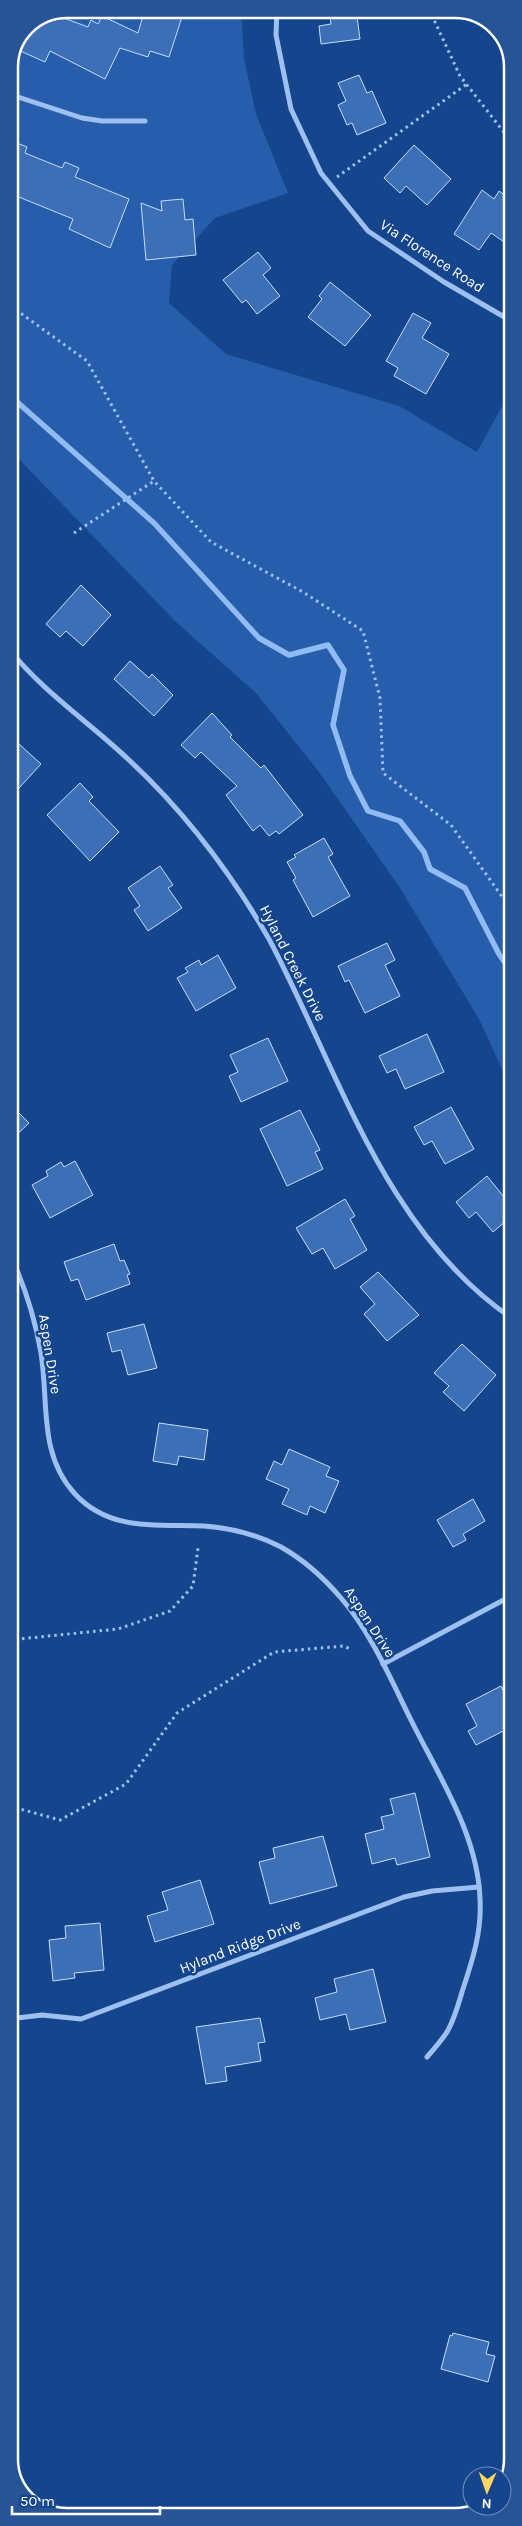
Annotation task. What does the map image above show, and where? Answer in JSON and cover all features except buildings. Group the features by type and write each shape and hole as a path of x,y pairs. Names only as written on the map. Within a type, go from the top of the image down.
{"street":[{"name":"Via Florence Road","path":"277,18 276,35 291,109 321,173 368,231 444,282 504,317"},
{"path":"18,97 82,118 102,121 145,121"},
{"name":"Hyland Creek Drive","path":"18,658 55,698 130,760 188,821 208,847 252,909 270,939 375,1158 406,1212 463,1278 504,1312"},
{"name":"Aspen Drive","path":"18,1274 26,1293 41,1353 46,1435 51,1455 62,1476 75,1494 90,1507 110,1518 129,1524 148,1527 215,1528 256,1537 279,1547 302,1560 323,1578 342,1599 383,1664 464,1828 472,1849 479,1887 480,1920 478,1943 452,2022 442,2040 427,2057"},
{"path":"383,1664 504,1600"},
{"name":"Hyland Ridge Drive","path":"18,2019 42,2015 81,2019 404,1897 432,1891 479,1887"}],"path":[{"path":"433,18 460,76 504,132"},
{"path":"328,182 421,119 467,84"},
{"path":"18,312 87,361 154,482 211,542 303,592 362,632 380,698 383,773 451,825 504,899"},
{"path":"74,533 154,482"},
{"path":"18,1639 118,1629 170,1611 192,1586 198,1548"},
{"path":"18,1808 60,1820 126,1784 177,1713 274,1652 344,1646 350,1649"}],"shaded area":[{"path":"57,18 242,18 244,58 256,114 288,193 215,218 172,265 169,303 226,354 399,406 477,452 504,402 504,1073 479,1019 400,888 319,772 257,694 176,622 18,458 18,57 26,39 32,32 39,26"}],"waterway":[{"path":"18,403 154,523 259,638 289,655 328,645 344,670 333,725 350,776 368,811 400,821 424,852 430,869 465,888 504,961"}]}
